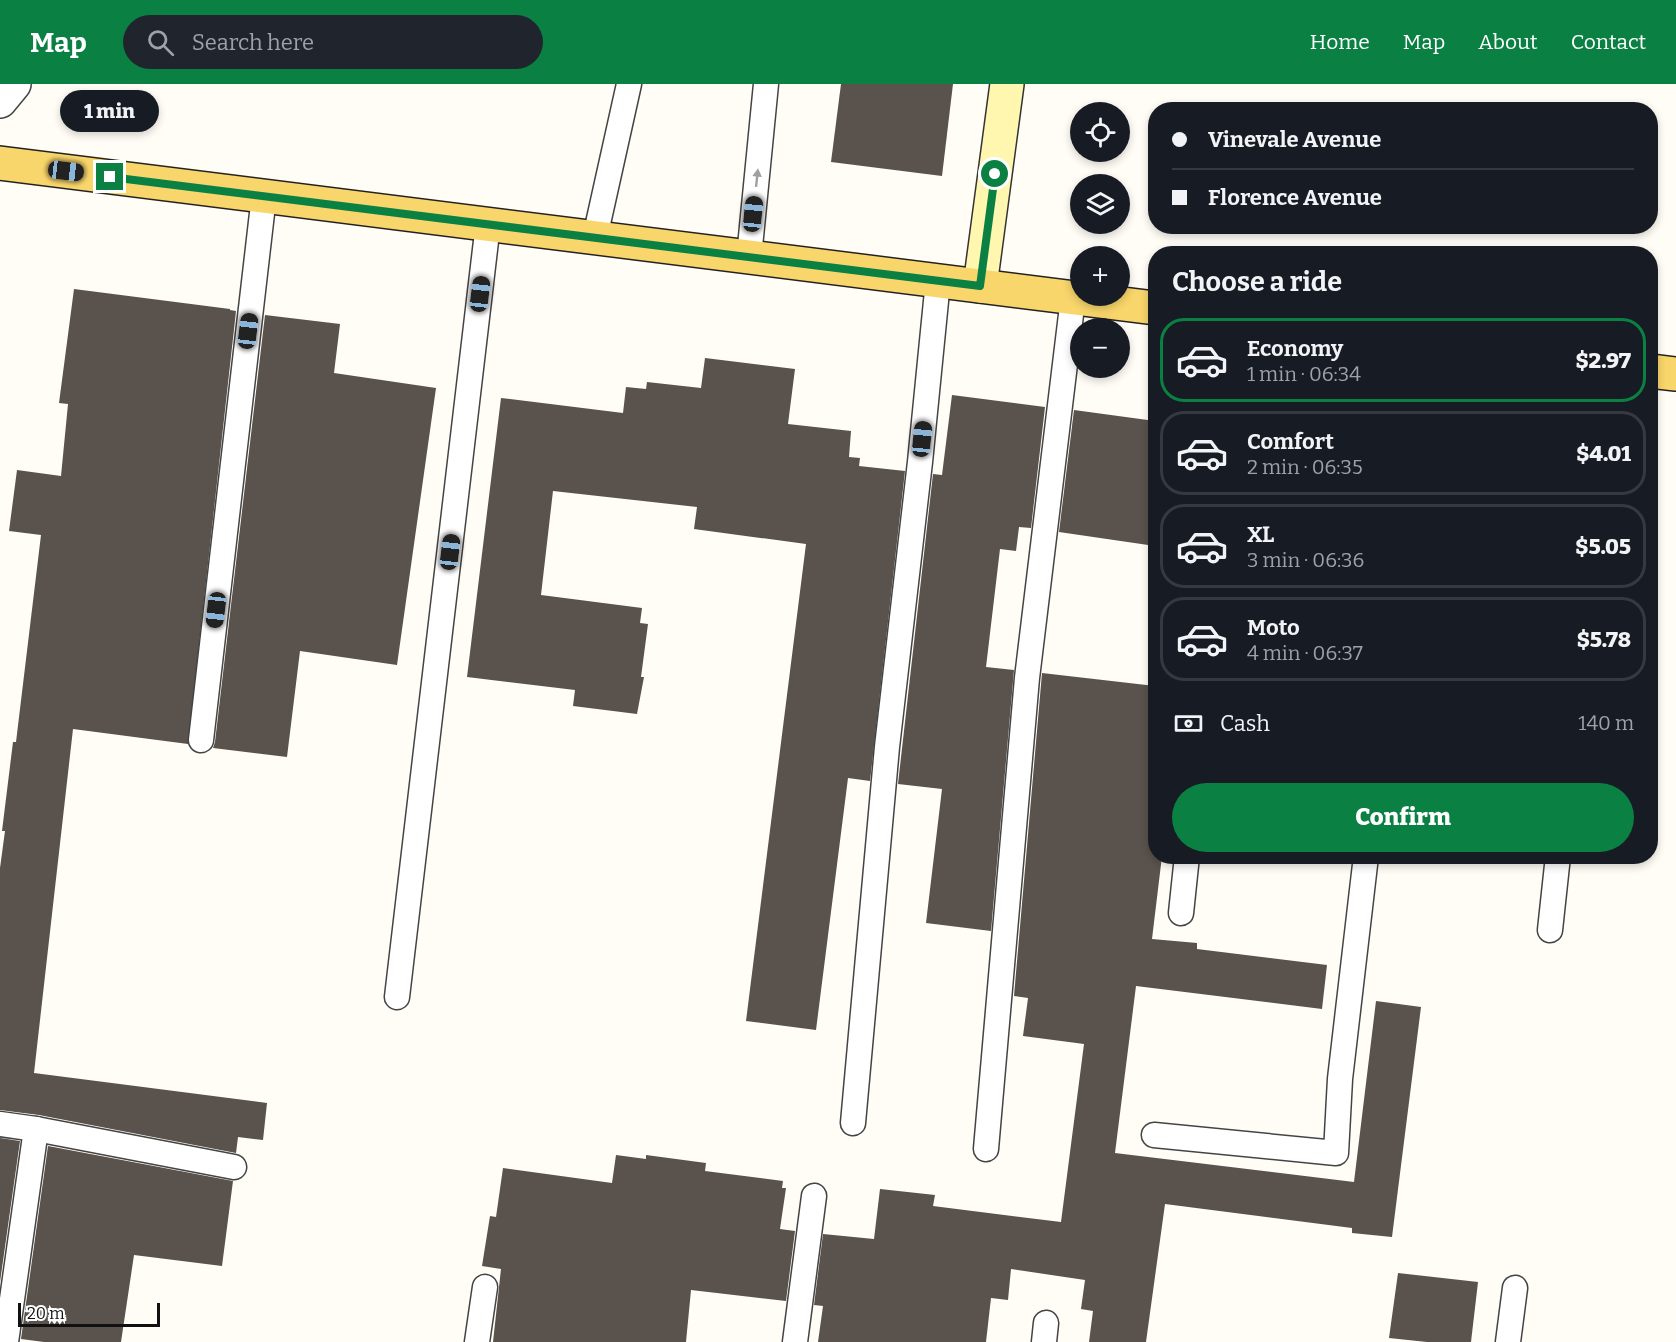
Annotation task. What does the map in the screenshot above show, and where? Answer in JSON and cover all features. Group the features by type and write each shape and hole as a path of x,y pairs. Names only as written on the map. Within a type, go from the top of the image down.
{"main road":[{"path":"0,163 1070,298"},
{"path":"1130,305 1148,307"},
{"path":"1658,372 1676,374"}],"street":[{"path":"0,101 14,84"},
{"path":"980,286 1007,84"}],"lane":[{"path":"595,237 629,84"},
{"path":"749,257 766,84"},
{"path":"201,740 264,196"},
{"path":"397,997 488,224"},
{"path":"853,1123 887,747 920,462 938,280"},
{"path":"986,1149 1027,678 1072,306"},
{"path":"1181,913 1186,864"},
{"path":"1154,1135 1336,1153 1340,1079 1365,864"},
{"path":"1550,930 1557,864"},
{"path":"0,1124 234,1167"},
{"path":"6,1342 36,1129"},
{"path":"795,1342 814,1196"},
{"path":"477,1342 485,1287"},
{"path":"1508,1342 1515,1288"}],"building":[{"path":"841,84 953,84 942,176 831,162"},
{"path":"74,289 236,311 188,744 73,729 34,1073 267,1103 263,1140 238,1137 236,1153 39,1115 0,1110 0,868 5,831 2,831 13,742 16,742 41,535 9,531 17,470 61,476 68,404 59,403"},
{"path":"265,315 340,324 334,373 436,388 397,665 300,651 287,757 213,748"},
{"path":"705,358 795,369 788,424 851,431 849,457 860,458 859,466 905,471 870,781 848,778 816,1030 746,1021 806,544 694,529 697,507 553,491 541,595 642,608 640,623 648,624 641,677 644,677 637,714 573,706 575,690 467,677 501,398 623,413 626,387 646,389 647,382 701,388"},
{"path":"952,395 1045,407 1031,528 1019,527 1016,551 1000,549 986,667 1014,670 991,931 926,923 942,789 898,784 933,474 942,475"},
{"path":"1074,410 1148,420 1148,545 1059,532"},
{"path":"1042,673 1148,685 1148,864 1161,864 1152,939 1197,943 1197,949 1327,965 1322,1009 1136,986 1115,1153 1354,1182 1376,1001 1421,1007 1392,1237 1352,1233 1352,1228 1165,1204 1146,1342 1089,1342 1093,1311 1081,1309 1085,1280 1011,1269 1008,1300 991,1298 986,1342 818,1342 823,1306 814,1305 823,1234 874,1239 880,1189 935,1195 933,1206 1061,1222 1084,1044 1023,1036 1028,998 1014,996"},
{"path":"0,1138 20,1141 0,1282"},
{"path":"48,1146 233,1181 222,1266 134,1255 121,1342 44,1342 21,1339"},
{"path":"616,1155 646,1159 646,1155 706,1163 705,1171 783,1181 782,1188 786,1188 780,1229 795,1231 786,1301 691,1290 686,1342 493,1342 501,1269 482,1266 490,1216 496,1217 503,1168 612,1183"},
{"path":"1398,1273 1478,1282 1471,1342 1427,1342 1389,1338"}],"route":[{"path":"110,177 980,286 995,174"}]}
